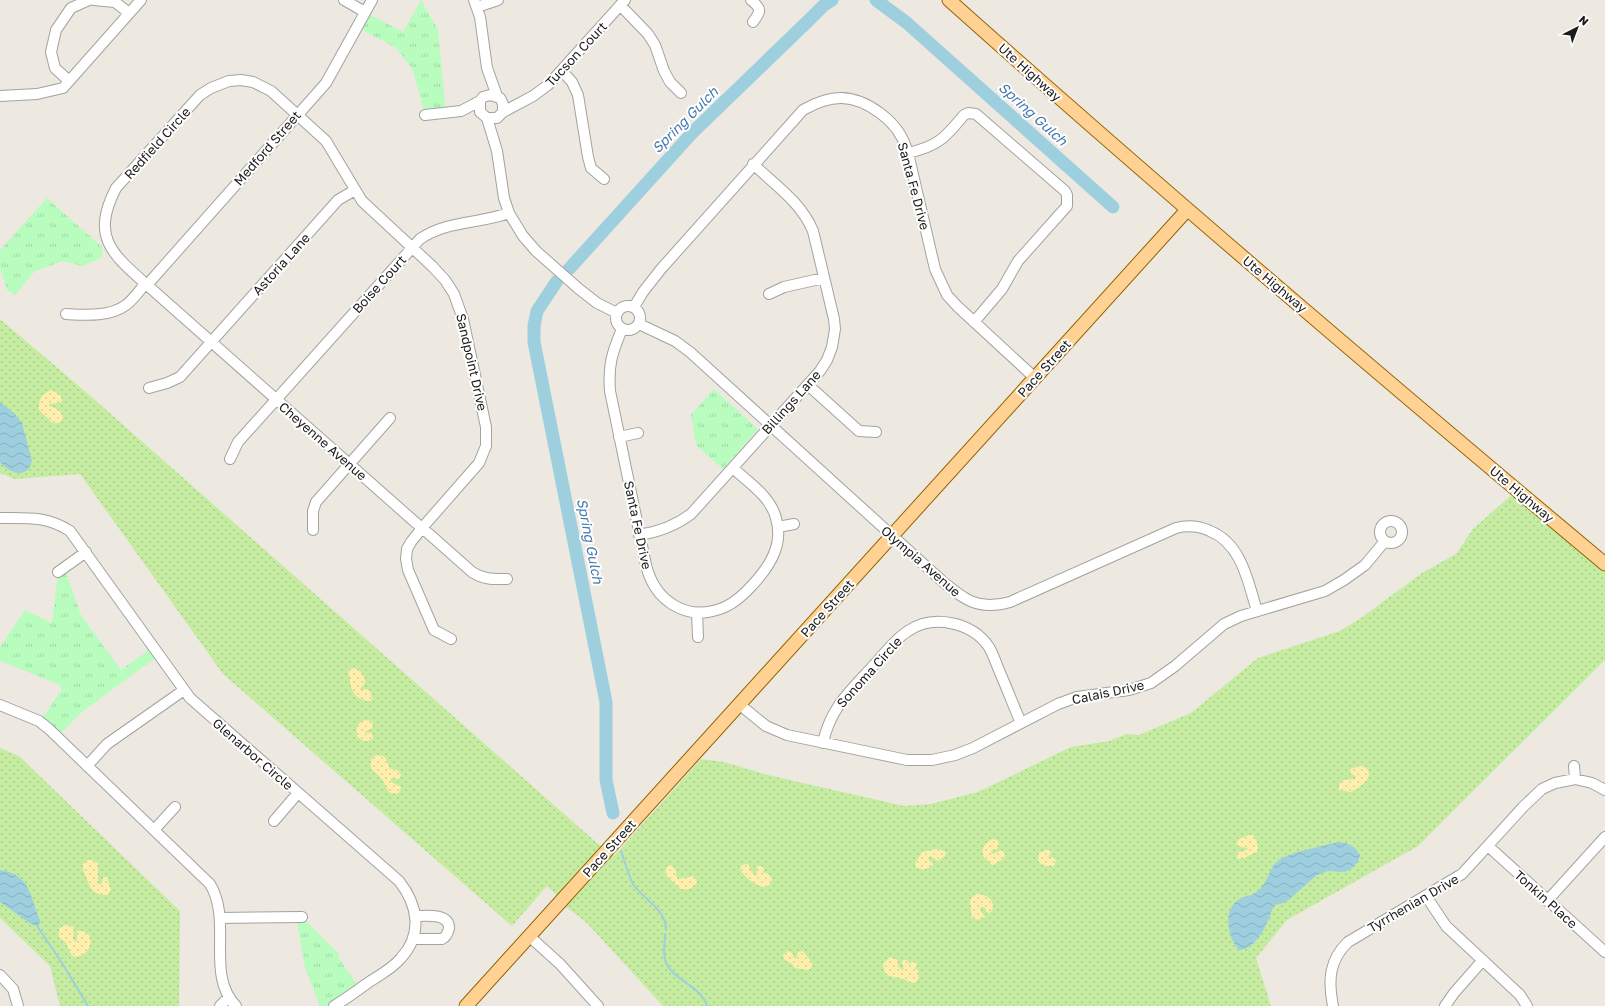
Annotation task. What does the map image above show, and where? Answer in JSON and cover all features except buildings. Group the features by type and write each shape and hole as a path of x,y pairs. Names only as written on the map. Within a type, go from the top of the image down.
{"main road":[{"name":"Ute Highway","path":"949,0 1065,104 1187,210 1605,564"},
{"name":"Pace Street","path":"466,1006 1187,210"}],"street":[{"path":"69,81 55,68 51,52 56,30 71,8 89,0"},
{"path":"94,0 115,2 130,13"},
{"path":"0,96 37,94 62,88 141,0"},
{"path":"344,0 365,12"},
{"name":"Medford Street","path":"66,314 93,315 120,309 128,303 326,83 372,0"},
{"path":"498,0 476,4 487,68 499,97 504,104 498,125 497,151 503,192 509,213 523,236 536,251 579,289 617,313"},
{"path":"752,0 757,5 760,13 753,22"},
{"path":"623,3 655,45 664,72 670,82 682,93"},
{"name":"Tucson Court","path":"501,114 540,91 562,71 623,3"},
{"path":"487,68 482,100 479,109 484,117 497,151"},
{"path":"562,71 572,82 578,95 588,157 592,168 604,179"},
{"name":"Redfield Circle","path":"146,284 114,254 108,243 105,230 104,222 108,203 116,188 131,171 200,95 219,84 228,81 241,80 253,82 271,91 297,115"},
{"path":"425,115 461,110 482,100 490,94 522,101"},
{"name":"Santa Fe Drive","path":"634,307 661,268 802,110 827,99 841,98 857,100 868,104 883,115 901,136 908,153 935,269 947,295 1035,378"},
{"path":"461,110 494,119 501,114"},
{"path":"908,153 936,144 948,134 964,115 968,113 976,114 1059,186 1067,195 1067,206 1018,261 1002,289 974,322"},
{"name":"Sandpoint Drive","path":"297,115 326,142 362,201 370,210 412,247 445,280 460,308 487,433 485,450 479,462 411,542 407,549 406,559 408,570 434,630 451,639"},
{"name":"Billings Lane","path":"639,535 668,529 691,514 820,371 827,360 834,340 834,319 814,231 797,204 753,164"},
{"name":"Astoria Lane","path":"149,388 167,383 180,377 338,200 355,190"},
{"name":"Boise Court","path":"230,459 238,442 420,239 432,231 444,226 493,219 509,213"},
{"path":"769,294 784,287 824,278"},
{"name":"Cheyenne Avenue","path":"146,284 276,400 478,576 488,580 507,579"},
{"path":"621,307 634,307 640,316 639,324 634,329 622,329 616,321 617,313 621,307"},
{"name":"Olympia Avenue","path":"639,324 683,347 941,580 964,598 986,606 1010,602 1176,528 1191,526 1199,527 1219,536 1233,548 1238,557 1257,611"},
{"name":"Santa Fe Drive","path":"622,329 611,358 609,375 610,391 639,535 648,574 657,592 677,607 686,611 697,613 710,611 724,607 733,602 748,589 768,565 777,544 778,527 776,517 768,501 733,468"},
{"path":"808,384 859,431 876,432"},
{"path":"312,530 313,511 316,502 390,418"},
{"path":"619,437 638,433"},
{"name":"Glenarbor Circle","path":"0,518 33,518 50,521 70,531 184,690 198,706 399,880 411,898 415,916 413,939 405,954 393,966 338,1005"},
{"path":"778,527 794,524"},
{"name":"Calais Drive","path":"740,704 766,726 787,735 907,760 932,760 955,755 972,748 1058,704 1077,698 1123,692 1140,688 1175,666 1224,624 1241,616 1325,591 1344,580 1365,565 1385,541"},
{"path":"58,572 86,552"},
{"path":"697,613 698,637"},
{"name":"Sonoma Circle","path":"823,743 829,722 840,702 895,642 911,629 926,623 952,623 972,631 982,639 993,655 1021,723"},
{"path":"87,766 107,744 184,690"},
{"path":"0,705 39,721 210,884 218,900 220,918 220,968 224,986 229,997 236,1006"},
{"path":"1574,766 1574,779"},
{"name":"Tyrrhenian Drive","path":"1333,1006 1330,976 1335,961 1342,948 1348,942 1362,932 1462,874 1538,792 1555,783 1574,779 1592,783 1605,790"},
{"path":"274,821 298,793"},
{"path":"154,830 175,807"},
{"path":"1548,901 1605,836"},
{"name":"Tonkin Place","path":"1488,846 1605,952"},
{"path":"1426,896 1446,926 1520,995 1527,1006"},
{"path":"413,939 442,939 448,933 447,922 442,918 415,916"},
{"path":"220,918 302,917"},
{"path":"529,936 560,964 592,1004"},
{"path":"1444,1006 1483,960"},
{"path":"0,974 13,989 18,1006"},
{"path":"220,1006 229,997"}],"green space":[{"path":"421,0 438,30 446,113 425,115 412,68 396,48 357,27 365,12 403,32"},
{"path":"47,198 102,247 103,257 82,266 63,261 35,271 15,295 7,290 0,267 0,250"},
{"path":"0,319 87,393 606,851 607,850 614,856 701,759 724,762 768,775 904,806 931,804 978,792 1071,747 1109,741 1127,734 1139,735 1191,713 1258,658 1340,631 1361,618 1422,573 1456,554 1473,529 1517,490 1605,564 1605,660 1418,846 1287,920 1256,958 1271,1006 663,1006 587,923 560,902 562,900 547,886 512,926 223,674 80,474 15,479 0,473"},
{"path":"714,389 758,429 723,469 696,445 691,415"},
{"path":"64,567 81,615 121,670 153,647 159,655 82,712 57,737 40,722 62,689 58,684 0,661 0,647 25,610 52,623 58,572"},
{"path":"0,748 19,756 180,911 179,1006 60,1006 50,966 0,918"},
{"path":"296,917 302,917 339,954 338,957 360,989 334,1006 320,1006 305,968"}],"sand":[{"path":"51,390 58,394 62,399 59,403 49,404 49,406 59,410 63,416 62,420 57,423 53,423 39,410 41,398 45,393"},
{"path":"353,668 360,671 363,675 365,683 360,689 370,691 371,701 362,700 353,692 350,684 349,670"},
{"path":"366,720 371,721 373,726 371,729 364,732 371,733 373,737 372,739 366,741 357,736 357,730 358,725"},
{"path":"378,755 385,757 390,769 397,770 401,775 399,779 391,779 391,782 401,787 399,793 395,794 389,792 382,779 372,769 370,764 371,760 373,757"},
{"path":"1360,766 1365,767 1369,774 1365,782 1350,792 1339,790 1339,784 1344,780 1355,779 1356,776 1351,774 1350,769"},
{"path":"1248,835 1253,835 1257,842 1258,851 1244,858 1238,859 1238,852 1245,851 1248,848 1237,846 1237,841"},
{"path":"992,839 997,840 999,844 997,849 991,851 992,854 1002,850 1005,854 1003,859 993,865 984,858 982,852 985,845"},
{"path":"937,849 946,852 945,856 938,861 930,856 928,859 933,864 932,866 924,869 916,867 915,864 922,852"},
{"path":"1050,850 1051,852 1048,858 1052,857 1056,860 1054,866 1046,866 1038,860 1039,853"},
{"path":"88,860 98,863 99,885 102,883 103,877 107,877 111,890 107,895 98,894 89,884 83,867 83,864"},
{"path":"748,864 751,871 756,876 757,866 764,868 763,873 767,873 772,878 770,884 762,887 752,882 740,869 742,865"},
{"path":"671,865 676,871 678,879 694,876 697,882 694,886 681,889 668,878 665,873 667,867"},
{"path":"977,894 984,895 992,901 993,904 992,911 989,913 984,907 981,907 980,910 985,917 978,920 972,918 970,902 971,898"},
{"path":"64,925 72,926 74,928 73,939 75,942 77,940 77,931 83,931 89,935 91,943 87,951 81,956 72,956 66,943 59,937 59,929"},
{"path":"788,951 792,953 796,959 798,952 803,951 812,963 812,967 808,970 795,968 784,959 783,955"},
{"path":"890,957 898,960 898,966 902,970 904,969 902,963 903,960 907,960 909,964 914,961 917,964 915,969 918,970 919,973 918,980 912,983 904,979 887,975 883,964"}],"water":[{"path":"0,402 14,413 22,423 32,461 30,467 22,473 13,472 0,462"},
{"path":"1338,842 1354,847 1360,855 1358,862 1350,870 1343,872 1328,871 1317,875 1286,902 1275,905 1260,936 1249,947 1239,950 1232,939 1228,925 1228,917 1233,905 1238,900 1259,891 1279,860 1299,852"},
{"path":"0,870 18,876 28,888 40,920 40,923 37,926 31,924 0,902"}],"waterway":[{"name":"Spring Gulch","path":"569,269 693,132 824,5 832,0"},
{"name":"Spring Gulch","path":"876,0 907,23 1113,207"},
{"name":"Spring Gulch","path":"557,281 537,311 534,326 534,342 606,702 606,780 613,813"},
{"path":"621,851 633,884 637,890 658,910 665,922 666,930"},
{"path":"37,926 88,1006"},
{"path":"665,934 664,957 668,967 679,978 693,987 704,999 707,1006"}]}
